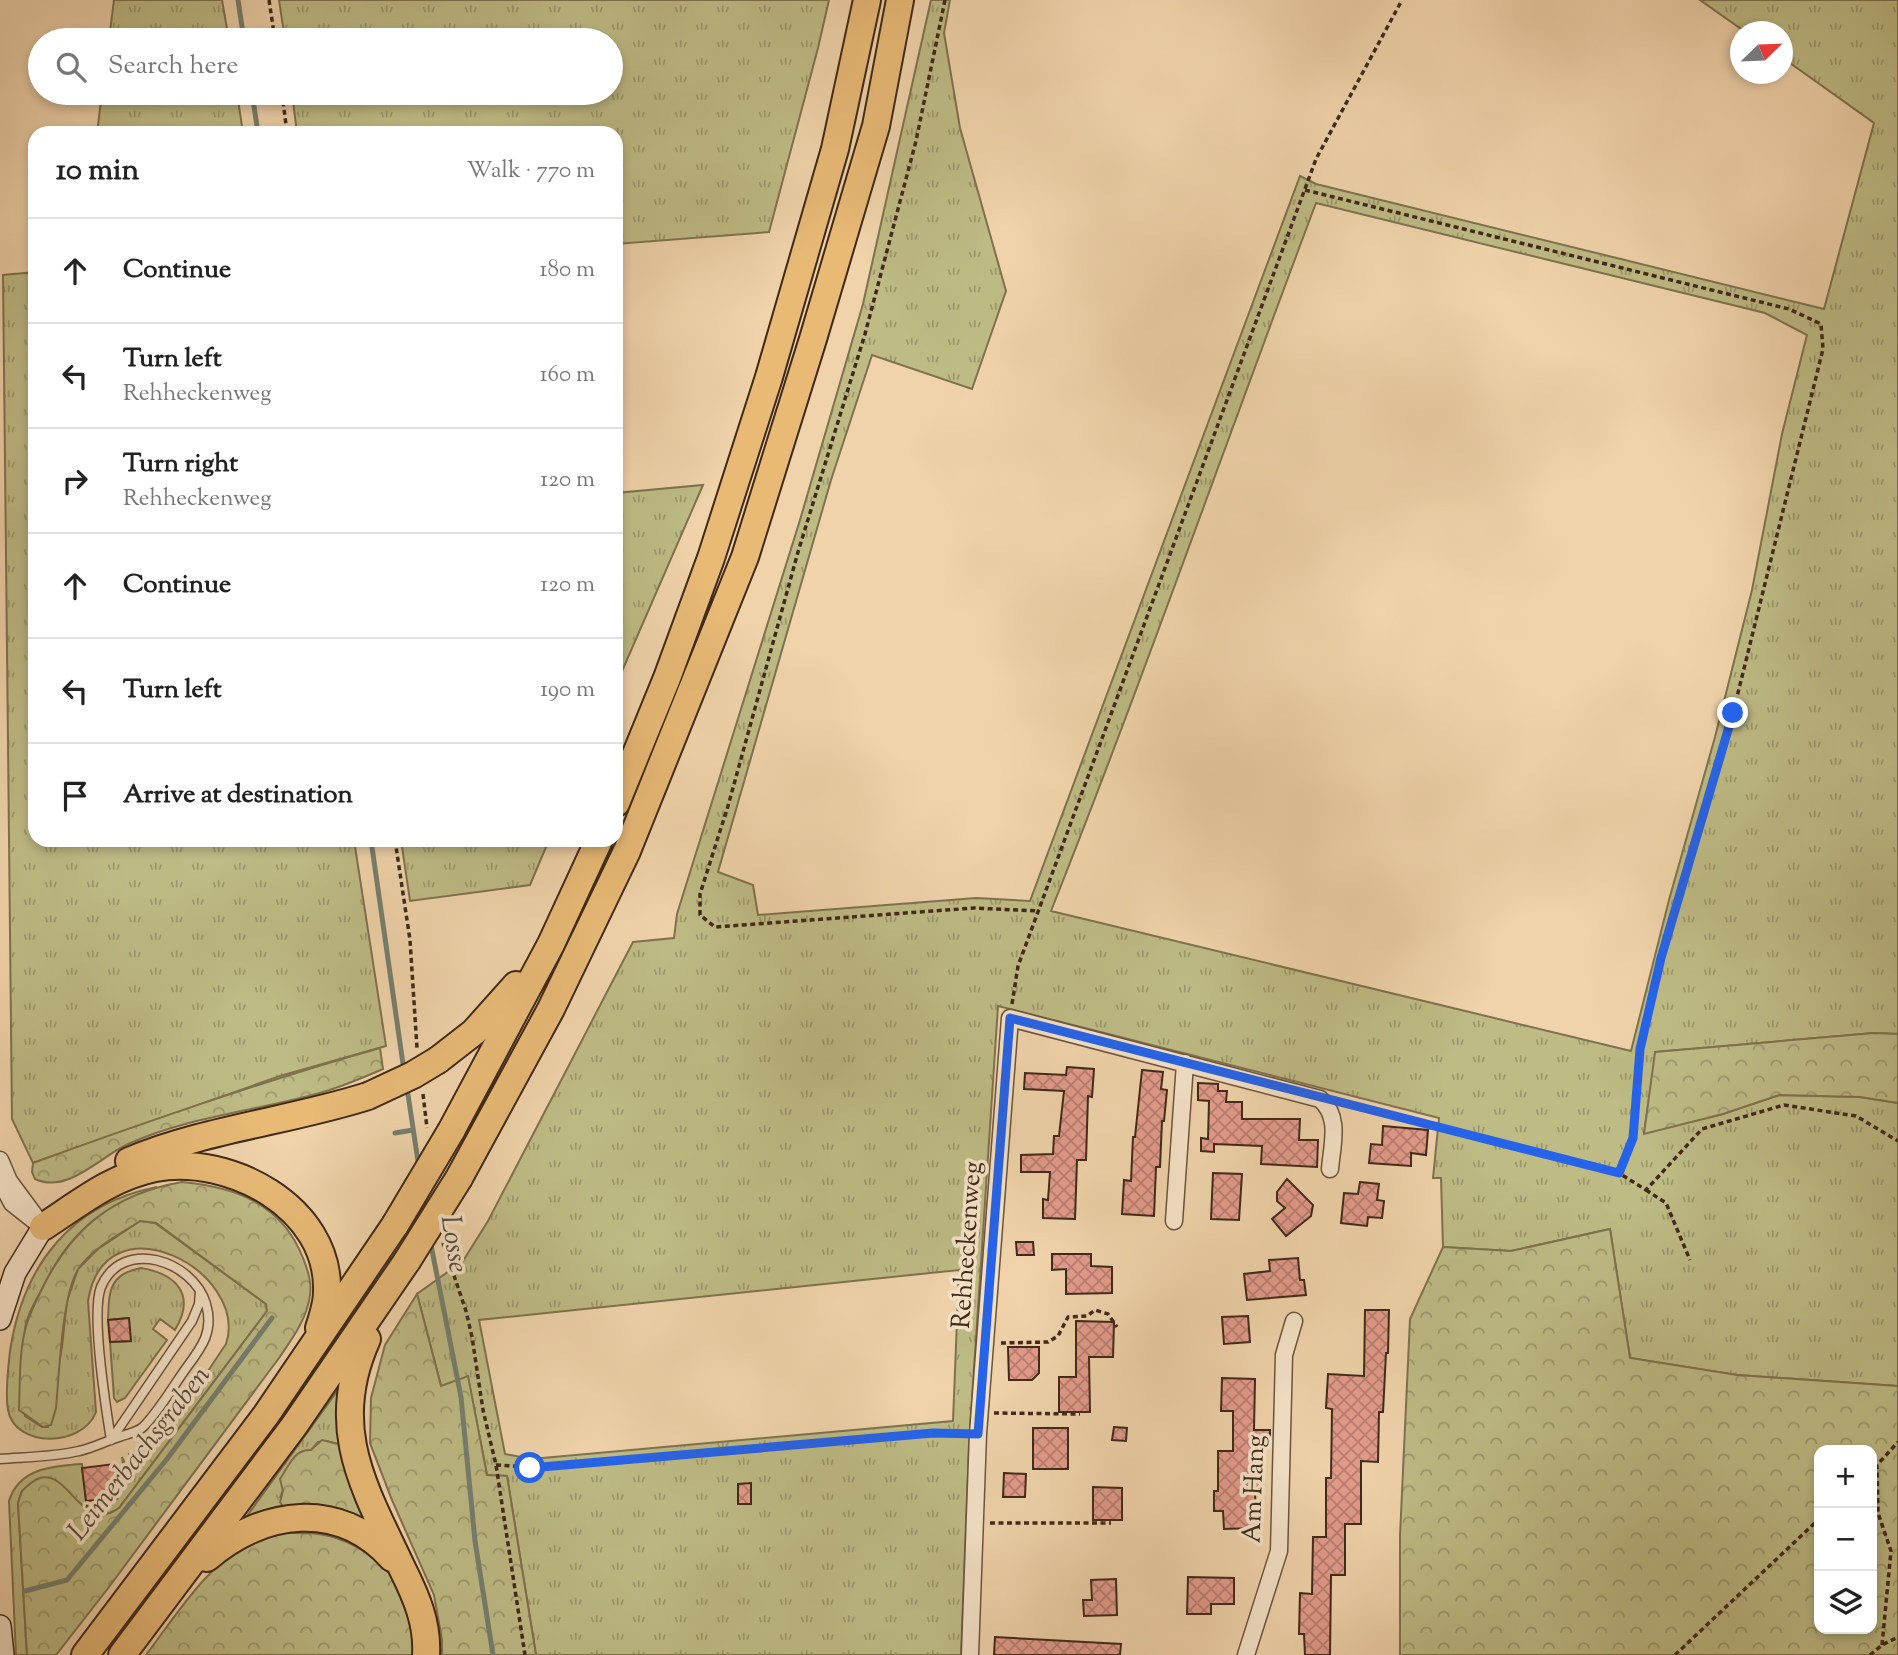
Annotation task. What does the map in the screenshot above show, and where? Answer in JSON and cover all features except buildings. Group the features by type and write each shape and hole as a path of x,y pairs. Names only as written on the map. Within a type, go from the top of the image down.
{"highway":[{"path":"623,786 707,570 765,390 835,149 867,0"},
{"path":"122,1655 295,1426 400,1272 459,1178 551,1009 616,873 745,557 876,126 900,0"},
{"path":"85,1655 266,1415 395,1225 451,1131 551,943 596,847"},
{"path":"43,1227 57,1209 80,1189 102,1174 138,1157 184,1142 311,1113 368,1096 413,1075 438,1060 486,1020 551,943"},
{"path":"43,1227 106,1185 158,1168 195,1167 223,1171 250,1181 273,1194 297,1216 310,1234 323,1262 327,1300 313,1348"},
{"path":"400,1272 357,1363 349,1401 349,1425 352,1448 363,1482 381,1527 421,1610 426,1655"},
{"path":"175,1587 220,1547 243,1532 264,1523 299,1518 326,1521 355,1530 386,1551 407,1579"}],"main road":[{"path":"0,1319 15,1273 43,1227"},
{"path":"0,1626 2,1655"}],"street":[{"path":"1010,1018 1320,1099 1330,1108 1334,1119 1330,1169"},
{"name":"Rehheckenweg","path":"970,1655 978,1434 1010,1018"},
{"path":"1174,1221 1185,1063"},
{"path":"0,1160 9,1181 43,1227"},
{"path":"0,1180 18,1210 43,1227"},
{"name":"Am Hang","path":"1246,1655 1279,1550 1284,1355 1294,1321"}],"lane":[{"path":"0,1459 78,1451 111,1440 142,1429 206,1340 209,1322 207,1305 200,1290 189,1278 170,1265 150,1258 127,1260 116,1266 108,1274 100,1290 98,1311 102,1377 111,1440"},
{"path":"111,1440 192,1321 199,1304 200,1290"}],"path":[{"path":"269,0 273,28"},
{"path":"945,0 916,141 869,321 798,552 700,894 700,915 715,927 974,908 1039,911"},
{"path":"1010,1018 1018,966 1316,159 1402,0"},
{"path":"284,105 287,126"},
{"path":"1305,190 1789,309 1821,324 1823,349 1733,713 1661,958 1640,1049 1633,1138 1619,1173"},
{"path":"396,847 410,940 415,1037"},
{"path":"1320,1099 1619,1173 1666,1203 1690,1260"},
{"path":"1646,1190 1702,1129 1784,1105 1856,1115 1898,1141"},
{"path":"447,1258 466,1311 483,1410 496,1465 525,1655"},
{"path":"1010,1343 1048,1342 1058,1336 1068,1317 1087,1315 1095,1310 1108,1314 1116,1326"},
{"path":"995,1413 1080,1413"},
{"path":"496,1465 543,1467 933,1433 978,1434"},
{"path":"1882,1645 1891,1551 1878,1513 1877,1465 1898,1442"},
{"path":"989,1523 1111,1523"},
{"path":"1675,1655 1814,1524"},
{"path":"1870,1655 1898,1637"}],"green space":[{"path":"114,0 222,0 227,28 110,28"},
{"path":"279,0 829,0 769,232 623,243 623,126 296,126 294,105 623,105 623,28 283,28"},
{"path":"931,0 950,0 944,33 960,128 1006,291 972,389 872,355 831,480 718,872 753,885 758,915 976,898 1030,901 1300,176 1316,184 1824,309 1874,123 1793,65 1793,21 1730,21 1700,0 1898,0 1898,1034 1874,1033 1656,1052 1644,1133 1723,1114 1779,1095 1860,1097 1898,1103 1898,1386 1737,1375 1630,1358 1610,1229 1511,1251 1443,1247 1441,1178 1433,1178 1439,1118 998,1006 969,1444 961,1655 536,1655 507,1476 487,1475 468,1377 441,1386 417,1294 463,1261 488,1221 633,942 674,938 677,914 800,520 863,304","holes":["1316,203 1765,313 1807,335 1782,434 1752,590 1631,1051 1051,911","959,1270 953,1421 531,1459 505,1454 479,1320"]},
{"path":"100,105 239,105 242,126 98,126"},
{"path":"28,273 28,847 355,847 386,1046 280,1076 33,1163 12,1119 3,275"},
{"path":"703,485 623,669 623,492"},
{"path":"402,847 546,847 530,885 410,901"},
{"path":"1874,1033 1898,1034 1898,1103 1860,1097 1779,1095 1723,1114 1644,1134 1655,1052"},
{"path":"380,1048 383,1069 339,1087 298,1099 199,1120 150,1135 126,1145 82,1172 59,1182 35,1179 32,1172 33,1163 119,1132"},
{"path":"182,1182 221,1188 238,1194 270,1212 283,1224 294,1239 308,1272 310,1290 306,1312 279,1358 56,1655 27,1655 18,1503 22,1491 37,1479 50,1478 60,1483 95,1514 106,1514 119,1508 267,1311 266,1304 156,1223 140,1221 92,1254 79,1268 73,1280 65,1314 56,1408 51,1425 43,1427 19,1410 21,1360 26,1325 41,1291 66,1249 97,1217 115,1205 135,1195"},
{"path":"157,1187 118,1205 87,1226 74,1238 52,1271 26,1325 25,1416 42,1427 48,1427 67,1301 78,1269 98,1249 140,1221 155,1223 266,1304 267,1311 119,1508 111,1513 95,1513 81,1505 63,1487 22,1491 18,1503 27,1655 16,1655 9,1501 14,1490 29,1475 38,1471 82,1464 86,1501 117,1497 116,1487 126,1486 122,1457 125,1464 133,1463 129,1454 145,1445 172,1421 226,1344 228,1317 217,1292 197,1270 172,1255 145,1249 120,1253 100,1269 88,1301 96,1412 88,1424 77,1432 49,1439 35,1437 13,1422 8,1410 7,1396 10,1351 16,1320 39,1266 76,1224 99,1208 126,1195"},
{"path":"1610,1229 1630,1358 1737,1375 1898,1386 1898,1655 1400,1655 1400,1536 1410,1319 1443,1247 1511,1251"},
{"path":"141,1268 164,1275 173,1281 183,1297 184,1306 175,1330 160,1319 153,1329 167,1340 125,1398 117,1402 114,1398 110,1342 131,1341 128,1318 108,1320 110,1292 122,1275"},
{"path":"417,1294 441,1386 468,1376 487,1475 507,1476 536,1655 442,1655 434,1595 370,1443 371,1398 385,1345"},
{"path":"346,1379 364,1532 239,1527","holes":["318,1442 338,1444 280,1498 289,1468 297,1455 311,1450"]},
{"path":"322,1440 338,1444 343,1449 370,1524 284,1508 280,1502 283,1491 280,1479 289,1464 300,1452 311,1450"},
{"path":"283,1533 317,1534 336,1538 362,1550 384,1568 407,1603 412,1622 414,1655 146,1655 181,1607 223,1561 256,1541"}],"waterway":[{"name":"Losse","path":"238,0 242,28"},
{"name":"Losse","path":"254,105 257,126"},
{"name":"Losse","path":"372,847 404,1071"},
{"name":"Losse","path":"407,1088 419,1168"},
{"name":"Leimerbachsgraben","path":"395,1133 413,1130"},
{"name":"Losse","path":"430,1240 461,1397 475,1541 493,1655"},
{"name":"Leimerbachsgraben","path":"25,1591 67,1580 167,1459 272,1318"}],"route":[{"path":"530,1468 933,1433 978,1434 1010,1018 1619,1173 1633,1138 1640,1049 1661,958 1733,713"}]}
